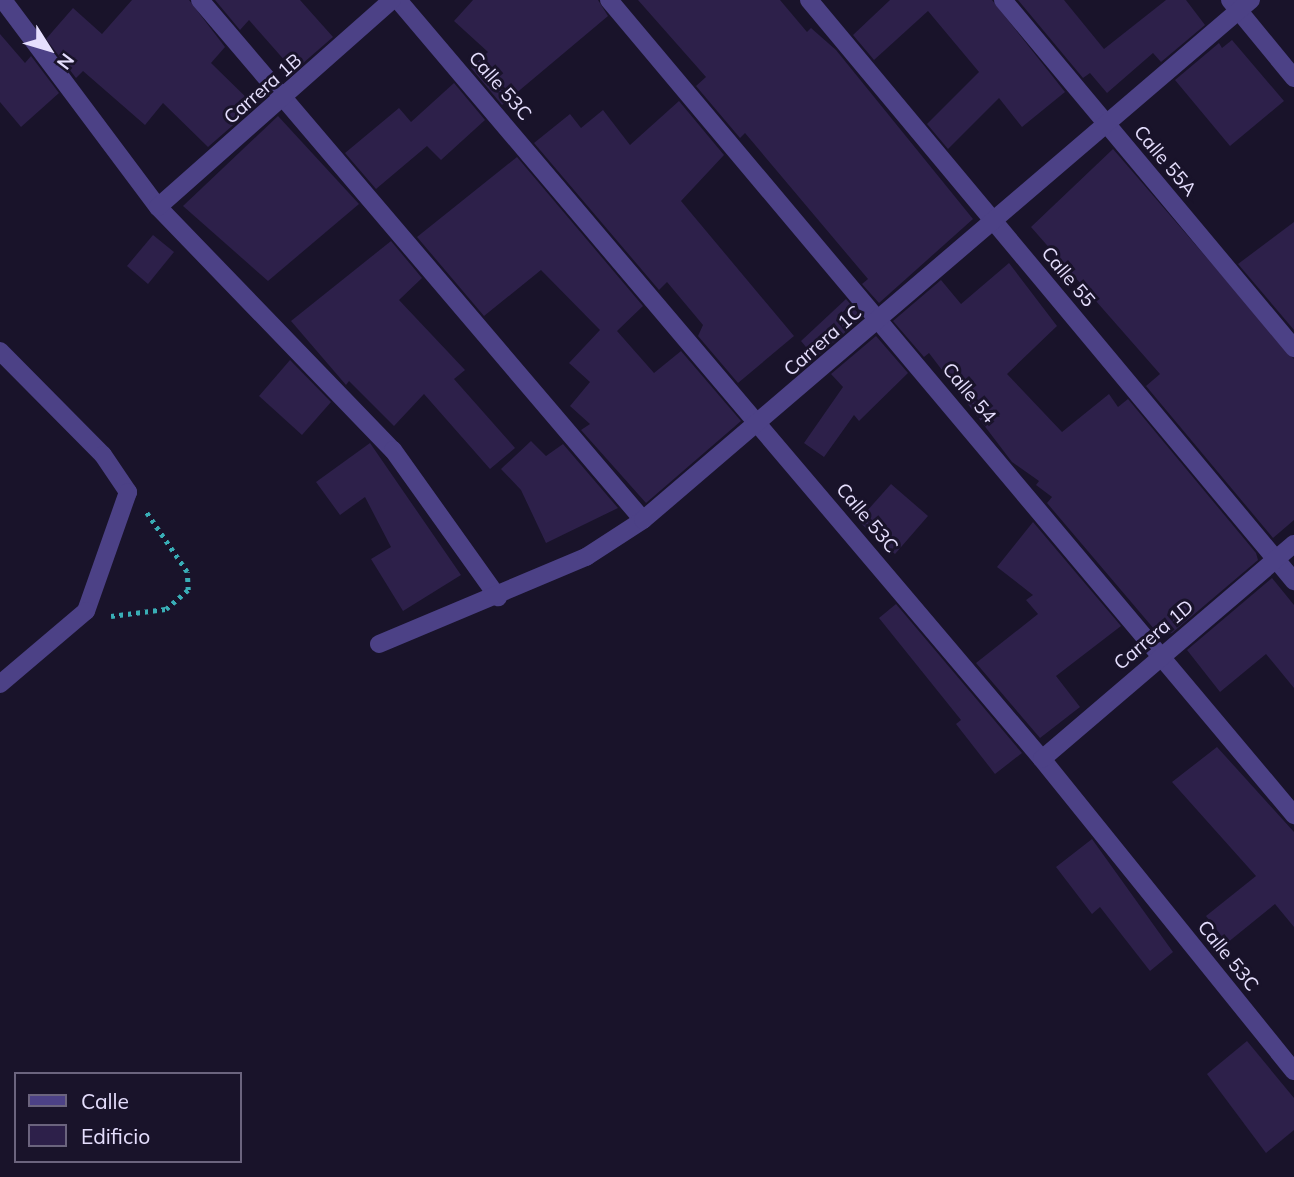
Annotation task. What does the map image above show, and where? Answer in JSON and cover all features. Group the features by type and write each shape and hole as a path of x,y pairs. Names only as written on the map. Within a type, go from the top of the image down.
{"street":[{"path":"3,0 158,207 393,450 498,597"},
{"path":"200,0 283,101 643,520"},
{"name":"Carrera 1B","path":"158,207 283,101 392,0"},
{"name":"Calle 53C","path":"398,0 761,423 1042,759 1294,1071"},
{"name":"Calle 54","path":"609,0 1163,654 1294,815"},
{"name":"Calle 55","path":"809,0 1294,581"},
{"name":"Calle 55A","path":"1003,0 1294,348"},
{"path":"1240,4 1294,78"},
{"name":"Carrera 1C","path":"379,644 498,597 586,557 643,520 761,423 1107,124 1240,4"},
{"path":"0,351 103,455 128,492 98,589 79,620 0,684"},
{"name":"Carrera 1D","path":"1042,759 1294,544"}],"path":[{"path":"79,620 166,609 188,590 187,572 159,527 128,492"}],"building":[{"path":"132,0 189,0 225,47 211,63 255,106 208,147 163,103 145,125 83,71 76,78 46,39 73,8 102,34"},
{"path":"215,0 300,0 333,37 294,71 249,20 240,30"},
{"path":"473,0 598,0 608,16 502,105 471,68 488,52 454,21"},
{"path":"638,0 780,0 807,32 811,28 836,50 973,219 879,303 862,284 868,279 745,133 740,138 696,86 706,77"},
{"path":"890,0 992,0 1065,92 1022,127 999,98 948,149 927,124 979,72 928,11 874,60 853,35"},
{"path":"1018,0 1064,0 1104,49 1166,0 1186,0 1205,25 1161,62 1153,53 1107,93 1090,73 1083,78"},
{"path":"0,34 25,63 31,56 59,93 21,127 0,102"},
{"path":"1232,40 1284,101 1230,146 1175,80 1219,43 1222,48"},
{"path":"454,83 485,120 441,160 427,146 376,189 345,153 399,108 411,122"},
{"path":"679,101 724,155 681,201 794,336 738,383 698,336 703,325 667,282 659,290 534,143 570,114 581,128 603,110 630,145"},
{"path":"278,116 359,204 268,281 183,206"},
{"path":"1113,149 1294,359 1294,520 1273,538 1146,386 1160,374 1031,227"},
{"path":"517,157 643,306 617,331 654,373 681,351 741,421 646,503 581,430 590,424 570,406 590,382 569,363 600,330 541,270 484,316 417,237"},
{"path":"1294,222 1294,330 1238,264"},
{"path":"153,235 174,252 148,284 127,266"},
{"path":"391,241 422,278 399,300 465,370 454,379 515,448 490,469 424,394 394,426 349,381 346,385 291,321"},
{"path":"1009,263 1057,326 1007,374 1062,432 1109,394 1118,407 1128,399 1256,553 1258,560 1172,633 1160,636 1047,503 1052,497 1036,485 1039,481 1012,462 929,353 924,357 893,321 941,280 961,304"},
{"path":"846,299 862,318 815,358 801,341"},
{"path":"876,336 908,373 859,421 854,415 824,457 804,443 843,387 831,374"},
{"path":"290,360 331,402 302,435 259,396"},
{"path":"531,441 546,456 563,444 618,508 546,543 521,490 501,469"},
{"path":"370,443 461,575 403,611 371,559 391,547 365,497 340,515 316,482"},
{"path":"891,484 928,516 895,554 858,521"},
{"path":"1033,522 1121,626 1056,676 1080,707 1040,738 976,663 1038,614 1026,600 1033,595 997,567"},
{"path":"1272,578 1294,605 1294,688 1266,654 1220,692 1187,650"},
{"path":"896,604 1022,753 995,774 956,724 961,720 879,618"},
{"path":"1217,747 1294,832 1294,927 1275,904 1227,943 1206,916 1256,876 1172,782"},
{"path":"1092,839 1173,952 1150,971 1100,907 1092,914 1056,867"},
{"path":"1247,1041 1294,1098 1294,1130 1266,1153 1207,1074"}]}
